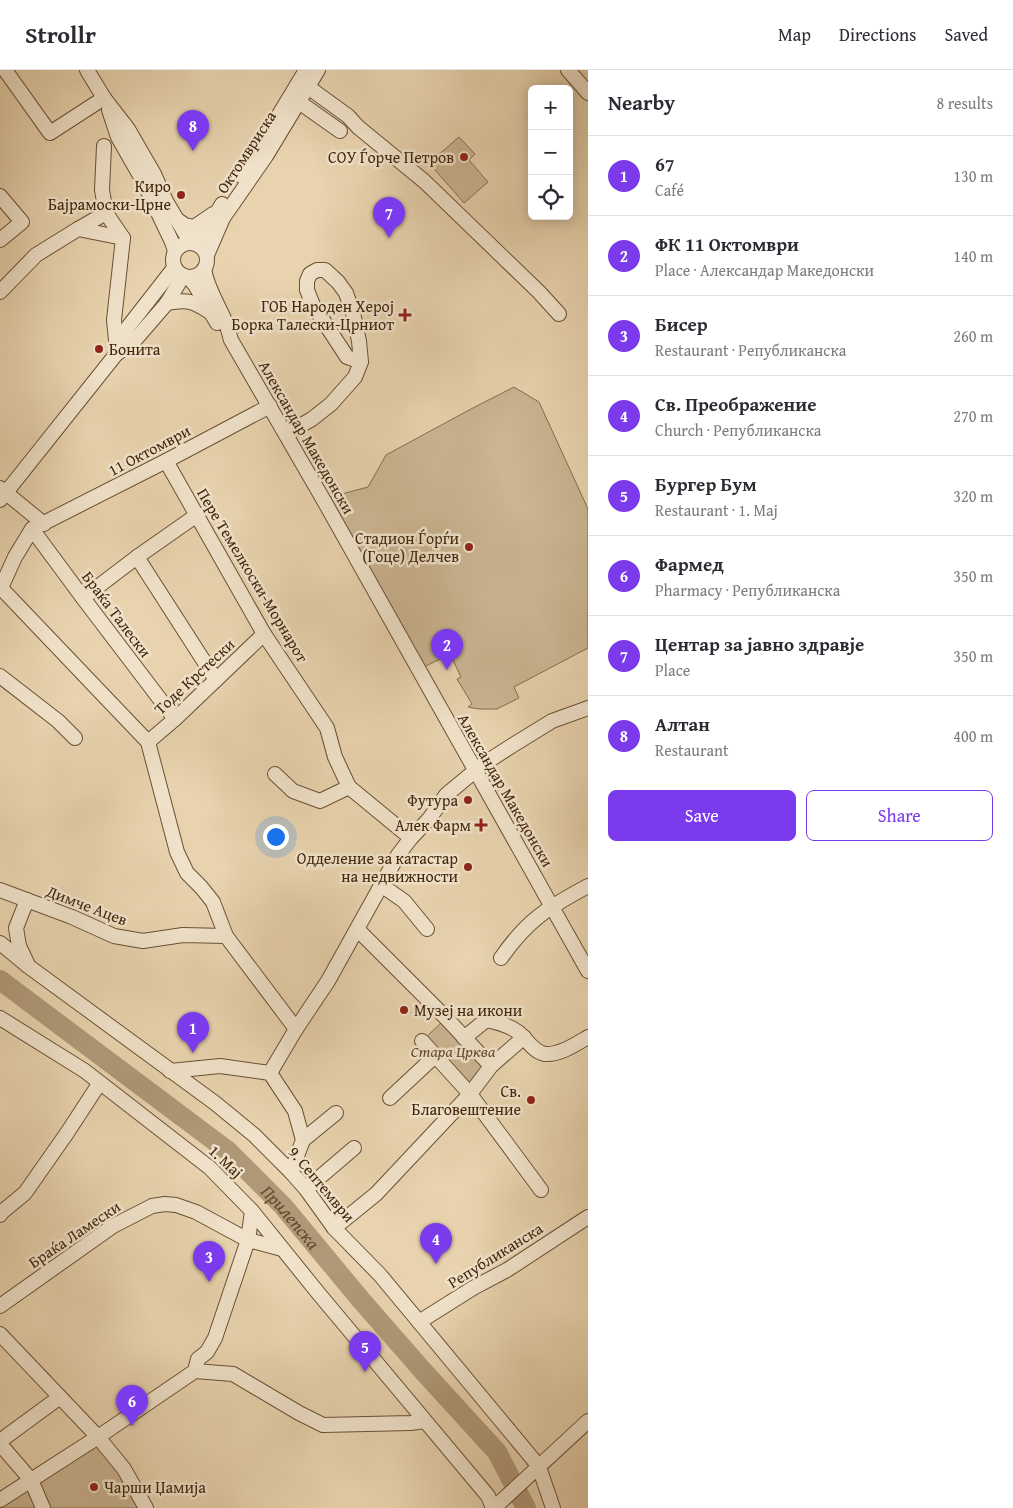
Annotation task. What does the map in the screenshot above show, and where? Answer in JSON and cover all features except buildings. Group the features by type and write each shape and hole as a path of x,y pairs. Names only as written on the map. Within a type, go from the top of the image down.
{"street":[{"path":"5,70 50,133 104,98"},
{"path":"87,70 104,98 128,130 154,174 176,219 192,242 204,249 207,262 204,269 197,275 182,273"},
{"name":"Октомвриска","path":"192,242 206,230 256,153 306,70"},
{"name":"Октомвриска","path":"206,254 223,218 266,156 318,70"},
{"path":"568,70 588,93"},
{"path":"308,88 348,116 358,127 424,181 559,314"},
{"path":"104,98 118,137 143,181 175,251"},
{"path":"299,102 340,131"},
{"path":"104,146 102,190 106,213 123,238 114,320 117,353"},
{"path":"0,196 22,222 0,240"},
{"name":"Октомвриска","path":"176,219 185,225 194,227 216,212"},
{"path":"0,292 36,255 106,213"},
{"path":"78,229 123,238"},
{"path":"192,242 178,246 173,256 182,273 196,285 220,327 231,340"},
{"name":"Александар Македонски","path":"204,269 205,277 226,323 231,340 586,964"},
{"path":"286,434 312,419 331,404 355,378 361,362 359,340 346,293 338,282 325,270 317,270 310,274 307,281 307,290 313,305 347,357 361,362"},
{"path":"117,353 128,327 182,273"},
{"path":"182,273 166,303 135,340 117,353 2,493 38,526 15,557 0,589 148,742 177,852 187,873 201,886 213,902 226,936 296,1029"},
{"path":"166,303 178,301 194,302 212,312"},
{"name":"11 Октомври","path":"38,526 270,406"},
{"name":"Пере Темелкоски-Морнарот","path":"166,461 264,634 327,728 335,757 349,787 411,838"},
{"path":"82,598 197,515"},
{"name":"Браќа Талески","path":"38,526 82,598 175,719"},
{"path":"137,557 216,680"},
{"name":"Тоде Крстески","path":"148,742 175,719 264,634"},
{"path":"0,676 58,721 74,738"},
{"path":"270,1072 328,981 398,855 446,795 475,771 512,745 552,722 588,708"},
{"path":"275,774 293,792 320,801 349,787"},
{"path":"380,885 404,901 427,929"},
{"path":"501,958 518,935 535,918 588,886"},
{"name":"Димче Ацев","path":"0,890 72,917 114,936 143,942 183,935 226,936"},
{"name":"Димче Ацев","path":"27,900 16,928 19,946 28,966"},
{"path":"358,930 491,1066"},
{"name":"9. Септември","path":"0,944 215,1103 254,1135 291,1172 306,1189 334,1228 380,1275 538,1467 553,1508"},
{"name":"1. Мај","path":"0,1018 85,1071 99,1084 210,1168 252,1211 488,1496 494,1508"},
{"path":"464,1038 486,1020 503,1023 524,1037 536,1050 545,1054 566,1050 588,1037"},
{"path":"334,1228 376,1194 470,1094 491,1066 524,1037"},
{"path":"422,1041 470,1094 541,1190"},
{"path":"390,1098 436,1056"},
{"path":"170,1071 220,1066 270,1072"},
{"path":"270,1072 295,1111 303,1140"},
{"path":"0,1215 25,1193 68,1133 99,1084"},
{"path":"291,1172 303,1140 336,1113"},
{"path":"306,1189 354,1148"},
{"name":"Браќа Ламески","path":"1,1304 112,1226 152,1206 176,1205 196,1212 248,1240 282,1249"},
{"path":"195,1371 198,1359 206,1352 215,1338 248,1240 252,1211"},
{"name":"Републиканска","path":"420,1322 473,1288 507,1270 588,1217"},
{"path":"0,1334 98,1437 124,1469 146,1508"},
{"path":"0,1500 98,1437 195,1371 233,1374 323,1425 412,1423 424,1421"},
{"path":"43,1508 31,1480 0,1443 60,1397"},
{"path":"494,1508 588,1421"}],"green space":[{"path":"459,137 475,154 469,160 488,182 464,203 429,163"},
{"name":"Стадион Ѓорѓи (Гоце) Делчев","path":"514,387 539,402 588,509 588,648 514,687 519,698 497,709 479,709 468,707 472,704 457,679 461,677 450,654 418,670 323,499 368,487 386,455"},
{"name":"Стара Црква","path":"446,1018 491,1066 470,1094 422,1041"},
{"path":"98,1437 146,1508 0,1508 0,1500"}],"waterway":[{"name":"Прилепска","path":"0,980 228,1151 283,1206 361,1300 497,1452 526,1508"}],"place":[{"name":"Алтан","path":"193,151"},
{"name":"СОУ Ѓорче Петров","path":"464,157"},
{"name":"Киро Бајрамоски-Црне","path":"181,195"},
{"name":"Центар за јавно здравје","path":"389,238"},
{"name":"ГОБ Народен Херој Борка Талески-Црниот","path":"405,315"},
{"name":"Бонита","path":"99,349"},
{"name":"Стадион Ѓорѓи (Гоце) Делчев","path":"469,547"},
{"name":"ФК 11 Октомври","path":"447,670"},
{"name":"Футура","path":"468,800"},
{"name":"Алек Фарм","path":"481,825"},
{"name":"Одделение за катастар на недвижности","path":"468,867"},
{"name":"Музеј на икони","path":"404,1010"},
{"name":"67","path":"193,1053"},
{"name":"Св. Благовештение","path":"531,1100"},
{"name":"Св. Преображение","path":"436,1264"},
{"name":"Бисер","path":"209,1282"},
{"name":"Бургер Бум","path":"365,1372"},
{"name":"Фармед","path":"132,1426"},
{"name":"Чарши Џамија","path":"94,1487"}]}
